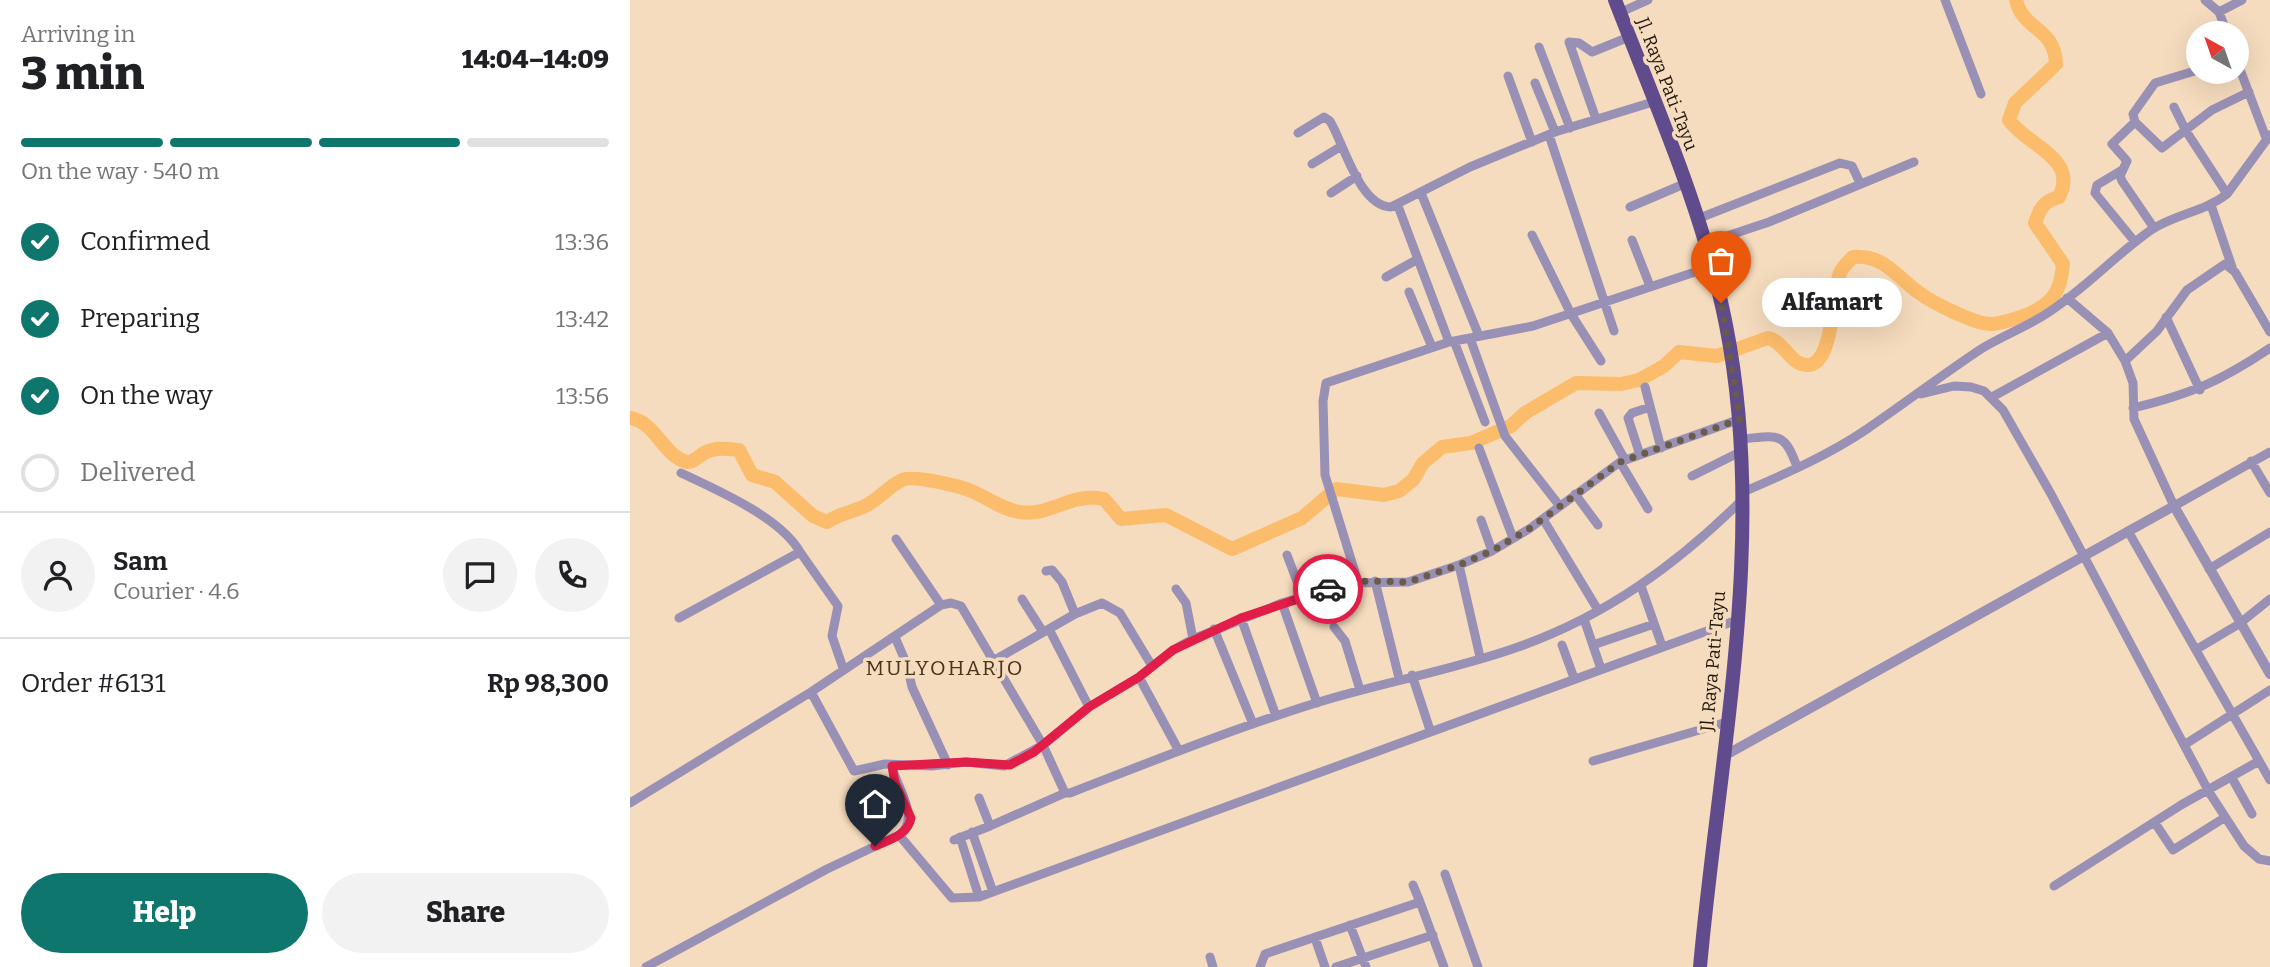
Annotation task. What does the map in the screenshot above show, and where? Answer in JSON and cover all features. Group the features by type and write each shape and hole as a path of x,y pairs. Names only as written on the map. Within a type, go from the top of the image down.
{"main road":[{"name":"Jl. Raya Pati-Tayu","path":"1617,6 1713,266 1740,419 1743,495 1737,620 1700,967"}],"street":[{"path":"1617,6 1648,0"},
{"path":"1945,0 1981,94"},
{"path":"2206,0 2219,12 2222,21"},
{"path":"2219,12 2242,0"},
{"path":"1596,119 1569,42 1579,43 1592,52 1629,37"},
{"path":"1539,47 1570,128"},
{"path":"2186,74 2155,83 2133,114 2136,122 2162,148 2212,110 2249,92"},
{"path":"1508,76 1532,142"},
{"path":"1535,83 1614,331"},
{"path":"979,897 957,838 1065,793 1276,716 1399,678 1518,647 1584,618 1641,586 1714,528 1743,495 1865,430 2011,330 2045,315 2154,228 2178,215 2211,205 2227,194 2268,137 2246,84"},
{"path":"1298,134 1327,118 1333,124 1340,147 1374,202 1384,207 1398,206 1470,167 1552,133 1653,102"},
{"path":"2174,107 2186,131 2227,194"},
{"path":"2135,242 2095,193 2097,186 2122,170 2127,161 2112,145 2136,122"},
{"path":"1312,164 1340,147"},
{"path":"1697,219 1845,162 1852,166 1860,183"},
{"path":"1706,243 1769,222 1914,162"},
{"path":"2122,170 2122,181 2154,228"},
{"path":"1331,193 1357,176"},
{"path":"1630,207 1684,184"},
{"path":"1421,193 1474,337 1502,431 1559,505"},
{"path":"2211,205 2232,267 2270,332"},
{"path":"1398,206 1485,422"},
{"path":"1532,235 1572,314 1601,361"},
{"path":"1632,240 1650,286"},
{"path":"1386,277 1418,259"},
{"path":"2125,361 2157,331 2187,290 2225,264 2232,267"},
{"path":"1358,582 1332,505 1325,475 1323,401 1326,383 1452,341 1533,326 1713,266"},
{"path":"1409,292 1432,347"},
{"path":"2067,298 2108,333 2125,361 2133,383 2133,408 2141,440 2239,624 2270,674"},
{"path":"2166,317 2200,390"},
{"path":"1992,397 2108,333"},
{"path":"2133,408 2200,390 2226,378 2270,348"},
{"path":"1912,396 1954,386 1971,387 1992,397 2020,438 2224,818 2249,852 2259,859 2270,861"},
{"path":"1645,387 1661,448"},
{"path":"1640,455 1628,418 1634,412 1650,407"},
{"path":"1599,413 1648,509"},
{"path":"811,692 852,769 856,771 878,765 948,765 966,762 1004,766 1043,746 1089,707 1139,677 1193,639 1214,629 1282,603 1358,582 1408,582 1459,565 1492,551 1543,519 1623,461 1740,419"},
{"path":"1692,476 1741,445 1768,437 1784,441 1790,447 1797,467"},
{"path":"1479,448 1513,538"},
{"path":"1724,756 2270,452"},
{"path":"2251,461 2270,493"},
{"path":"681,473 776,525 792,538 838,606 832,636 843,668"},
{"path":"1574,494 1598,525"},
{"path":"1543,519 1598,610"},
{"path":"1481,520 1492,551"},
{"path":"2128,531 2270,780"},
{"path":"2209,569 2270,532"},
{"path":"896,539 941,605"},
{"path":"679,618 800,552"},
{"path":"1287,555 1303,597"},
{"path":"1459,565 1480,657"},
{"path":"1046,571 1052,570 1059,577 1075,614"},
{"path":"1375,582 1399,678"},
{"path":"1641,586 1662,646"},
{"path":"1176,589 1186,603 1193,639"},
{"path":"1022,599 1046,631 1089,707"},
{"path":"2197,649 2239,624 2270,599"},
{"path":"630,803 811,692 843,668 941,605 951,603 961,606 1043,746 1065,793"},
{"path":"993,661 1075,614 1102,603 1114,608 1152,666"},
{"path":"1282,603 1317,703"},
{"path":"1241,618 1276,716"},
{"path":"1584,618 1601,669"},
{"path":"899,835 952,898 979,897 1737,620"},
{"path":"1593,645 1654,624"},
{"path":"1334,626 1345,641 1360,690"},
{"path":"1214,629 1253,724"},
{"path":"895,637 907,665 912,687 948,765"},
{"path":"1562,645 1574,678"},
{"path":"1412,675 1430,730"},
{"path":"1139,677 1179,751"},
{"path":"2184,745 2270,690"},
{"path":"1593,761 1727,722"},
{"path":"2054,886 2259,761"},
{"path":"646,967 908,828 911,818 895,783 892,766"},
{"path":"2232,778 2252,814"},
{"path":"979,798 990,826"},
{"path":"2155,823 2171,848 2176,849 2224,818"},
{"path":"972,832 993,892"},
{"path":"1445,874 1478,967"},
{"path":"1413,885 1444,967"},
{"path":"1260,967 1265,954 1420,902"},
{"path":"1350,925 1364,963"},
{"path":"1336,967 1364,963 1433,935"},
{"path":"1315,938 1325,967"}],"waterway":[{"path":"630,418 646,426 672,453 687,462 714,449 739,450 752,475 775,482 813,516 827,522 867,505 902,480 914,479 968,489 1004,508 1020,512 1041,511 1081,499 1104,499 1121,519 1166,515 1232,549 1302,518 1336,489 1384,495 1399,491 1413,480 1423,463 1442,447 1471,443 1511,426 1525,413 1576,383 1621,384 1639,380 1664,366 1679,352 1717,356 1768,338 1778,343 1801,364 1816,362 1827,341 1840,273 1853,257 1864,257 1881,263 1924,296 1965,317 1992,324 2011,320 2029,314 2050,300 2058,289 2063,264 2035,223 2043,206 2059,197 2063,184 2062,172 2057,162 2009,120 2015,103 2056,64 2054,52 2044,35 2019,10 2016,0"}],"way so far":[{"path":"1328,589 1366,581 1408,582 1459,565 1492,551 1529,529 1605,470 1620,462 1740,419 1721,303"}],"place":[{"name":"Alfamart","path":"1721,303"}],"district":[{"name":"MULYOHARJO","path":"945,668"}],"route":[{"path":"875,846 899,835 910,824 911,818 895,783 892,766 932,766 966,762 1010,765 1034,752 1089,707 1139,677 1173,650 1241,618 1328,589"}]}
